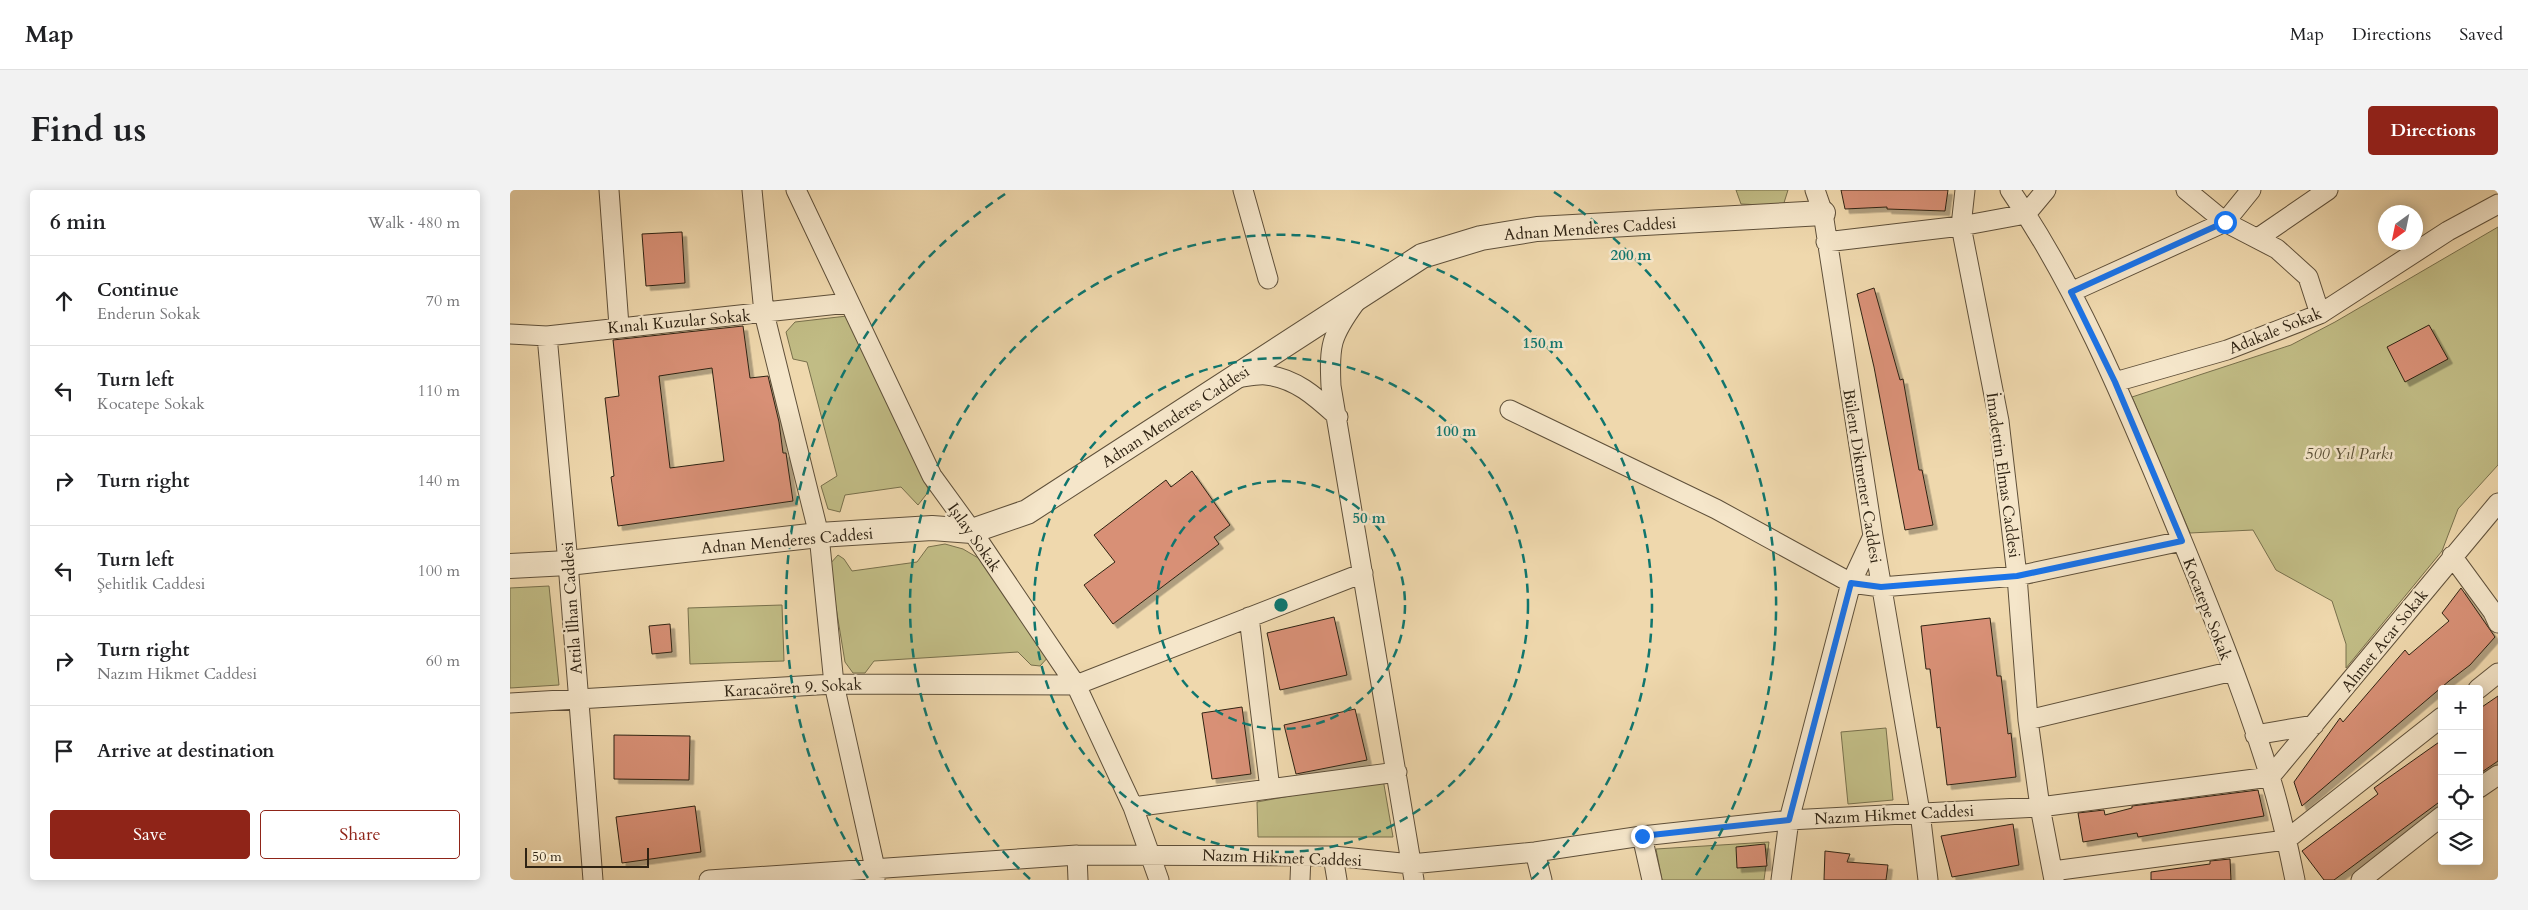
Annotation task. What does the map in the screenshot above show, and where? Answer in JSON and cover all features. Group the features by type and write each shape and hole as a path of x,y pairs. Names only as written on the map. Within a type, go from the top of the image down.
{"street":[{"path":"610,190 619,326"},
{"path":"752,190 764,313 819,535 834,684 875,874"},
{"name":"Işılay Sokak","path":"796,190 848,303 932,476 972,531 1076,685 1133,807 1159,880"},
{"path":"1243,190 1268,279"},
{"name":"Bülent Dikmener Caddesi","path":"1816,190 1823,213 1881,587 1920,812 1928,880"},
{"name":"İmadettin Elmas Caddesi","path":"1965,190 1962,226 1999,421 2017,576 2028,720 2040,807 2053,876"},
{"name":"Kocatepe Sokak","path":"2010,190 2071,292 2115,382 2182,541 2270,777 2295,880"},
{"path":"1826,242 1962,226 2026,214 2046,190"},
{"path":"2186,190 2225,222 2277,249 2308,277 2320,314"},
{"path":"2071,292 2225,222 2251,190"},
{"path":"2258,238 2328,190"},
{"name":"Adakale Sokak","path":"2115,382 2227,350 2320,314 2448,231 2498,204"},
{"name":"Adnan Menderes Caddesi","path":"510,566 568,563 819,535 932,528 972,531 1028,512 1422,256 1481,238 1536,229 1823,213"},
{"path":"1362,294 1338,326 1329,354 1331,386 1338,417 1413,872"},
{"name":"Kınalı Kuzular Sokak","path":"510,334 546,336 619,326 764,313 848,303"},
{"name":"Attila İlhan Caddesi","path":"546,336 568,563 593,880"},
{"path":"1233,378 1266,375 1291,382 1312,392 1338,417"},
{"path":"1510,410 1716,509 1851,583 1881,587 2017,576 2182,541"},
{"name":"Ahmet Acar Sokak","path":"2270,777 2498,503"},
{"path":"1781,880 1789,820 1851,583 1873,536"},
{"path":"2452,556 2496,615"},
{"path":"1076,685 1363,573"},
{"path":"1249,617 1270,789"},
{"path":"2028,720 2232,671"},
{"path":"2483,685 2498,672"},
{"name":"Karacaören 9. Sokak","path":"510,703 834,684 1076,685"},
{"path":"2053,876 2286,840 2438,720"},
{"path":"2255,735 2314,725"},
{"path":"1133,807 1396,772"},
{"path":"2483,785 2498,775"},
{"name":"Nazım Hikmet Caddesi","path":"709,880 875,874 1077,855 1150,854 1333,856 1413,872 1642,836 1789,820 2040,807 2270,777"},
{"path":"2361,880 2438,819"},
{"path":"1642,836 1652,880"},
{"path":"1535,852 1542,880"},
{"path":"1077,855 1078,880"},
{"path":"1300,880 1301,856"},
{"path":"1333,856 1337,880"}],"green space":[{"path":"1736,190 1788,190 1783,206 1741,204"},
{"name":"500 Yıl Parkı","path":"2498,227 2498,465 2458,509 2442,551 2346,668 2346,644 2332,601 2276,570 2253,530 2190,533 2132,397 2291,345 2335,322"},
{"path":"847,316 929,491 918,505 901,487 845,495 840,512 828,509 821,486 837,476 807,362 793,359 786,332 795,322"},
{"path":"945,544 963,549 985,562 1051,654 1040,666 1031,665 1018,652 874,661 865,673 853,673 845,662 829,565 838,555 844,559 852,571 917,562 928,547"},
{"path":"549,586 559,685 510,688 510,588"},
{"path":"782,605 784,661 690,664 688,608"},
{"path":"1886,728 1893,800 1848,804 1841,732"},
{"path":"1383,779 1393,837 1258,837 1257,802"},
{"path":"1769,842 1764,880 1662,880 1656,849"}],"building":[{"path":"1841,190 1948,190 1945,211 1887,209 1887,207 1845,209"},
{"path":"682,232 685,283 646,286 642,234"},
{"path":"1874,288 1900,380 1903,379 1919,470 1922,470 1933,525 1905,530 1874,367 1857,294"},
{"path":"2429,325 2448,359 2405,382 2387,347"},
{"path":"743,326 750,378 768,376 779,422 783,453 786,453 793,501 618,526 611,477 614,476 605,398 619,396 613,340","holes":["712,368 724,461 670,468 659,376"]},
{"path":"1192,471 1230,525 1214,537 1219,544 1113,624 1084,585 1115,562 1094,535 1166,480 1171,487"},
{"path":"2461,588 2495,637 2470,665 2444,685 2438,685 2438,690 2302,806 2294,782 2340,718 2343,722 2405,650 2409,655 2449,621 2442,613"},
{"path":"1334,617 1347,675 1280,690 1267,633"},
{"path":"1990,618 1997,676 2001,676 2008,734 2011,733 2016,777 1947,785 1940,727 1937,728 1930,669 1926,669 1921,626"},
{"path":"670,624 672,652 652,654 649,626"},
{"path":"2498,696 2498,761 2483,771 2483,730 2483,706"},
{"path":"1242,707 1251,774 1212,779 1202,713"},
{"path":"1355,709 1367,760 1296,774 1284,725"},
{"path":"614,735 690,736 689,780 614,779"},
{"path":"2438,743 2438,803 2334,880 2324,880 2302,851 2378,794 2374,788"},
{"path":"2258,790 2264,816 2138,837 2137,833 2083,842 2078,813 2104,810 2105,815 2132,808 2132,806"},
{"path":"695,806 701,852 622,863 616,817"},
{"path":"2013,824 2019,865 1952,877 1941,836"},
{"path":"1765,844 1767,866 1737,868 1736,847"},
{"path":"1825,851 1850,854 1847,862 1888,865 1886,880 1824,880"},
{"path":"2230,859 2231,880 2151,880 2151,872 2210,864 2210,861"}],"route":[{"path":"1642,836 1789,820 1851,583 1881,587 2017,576 2182,541 2115,382 2071,292 2225,222"}]}
